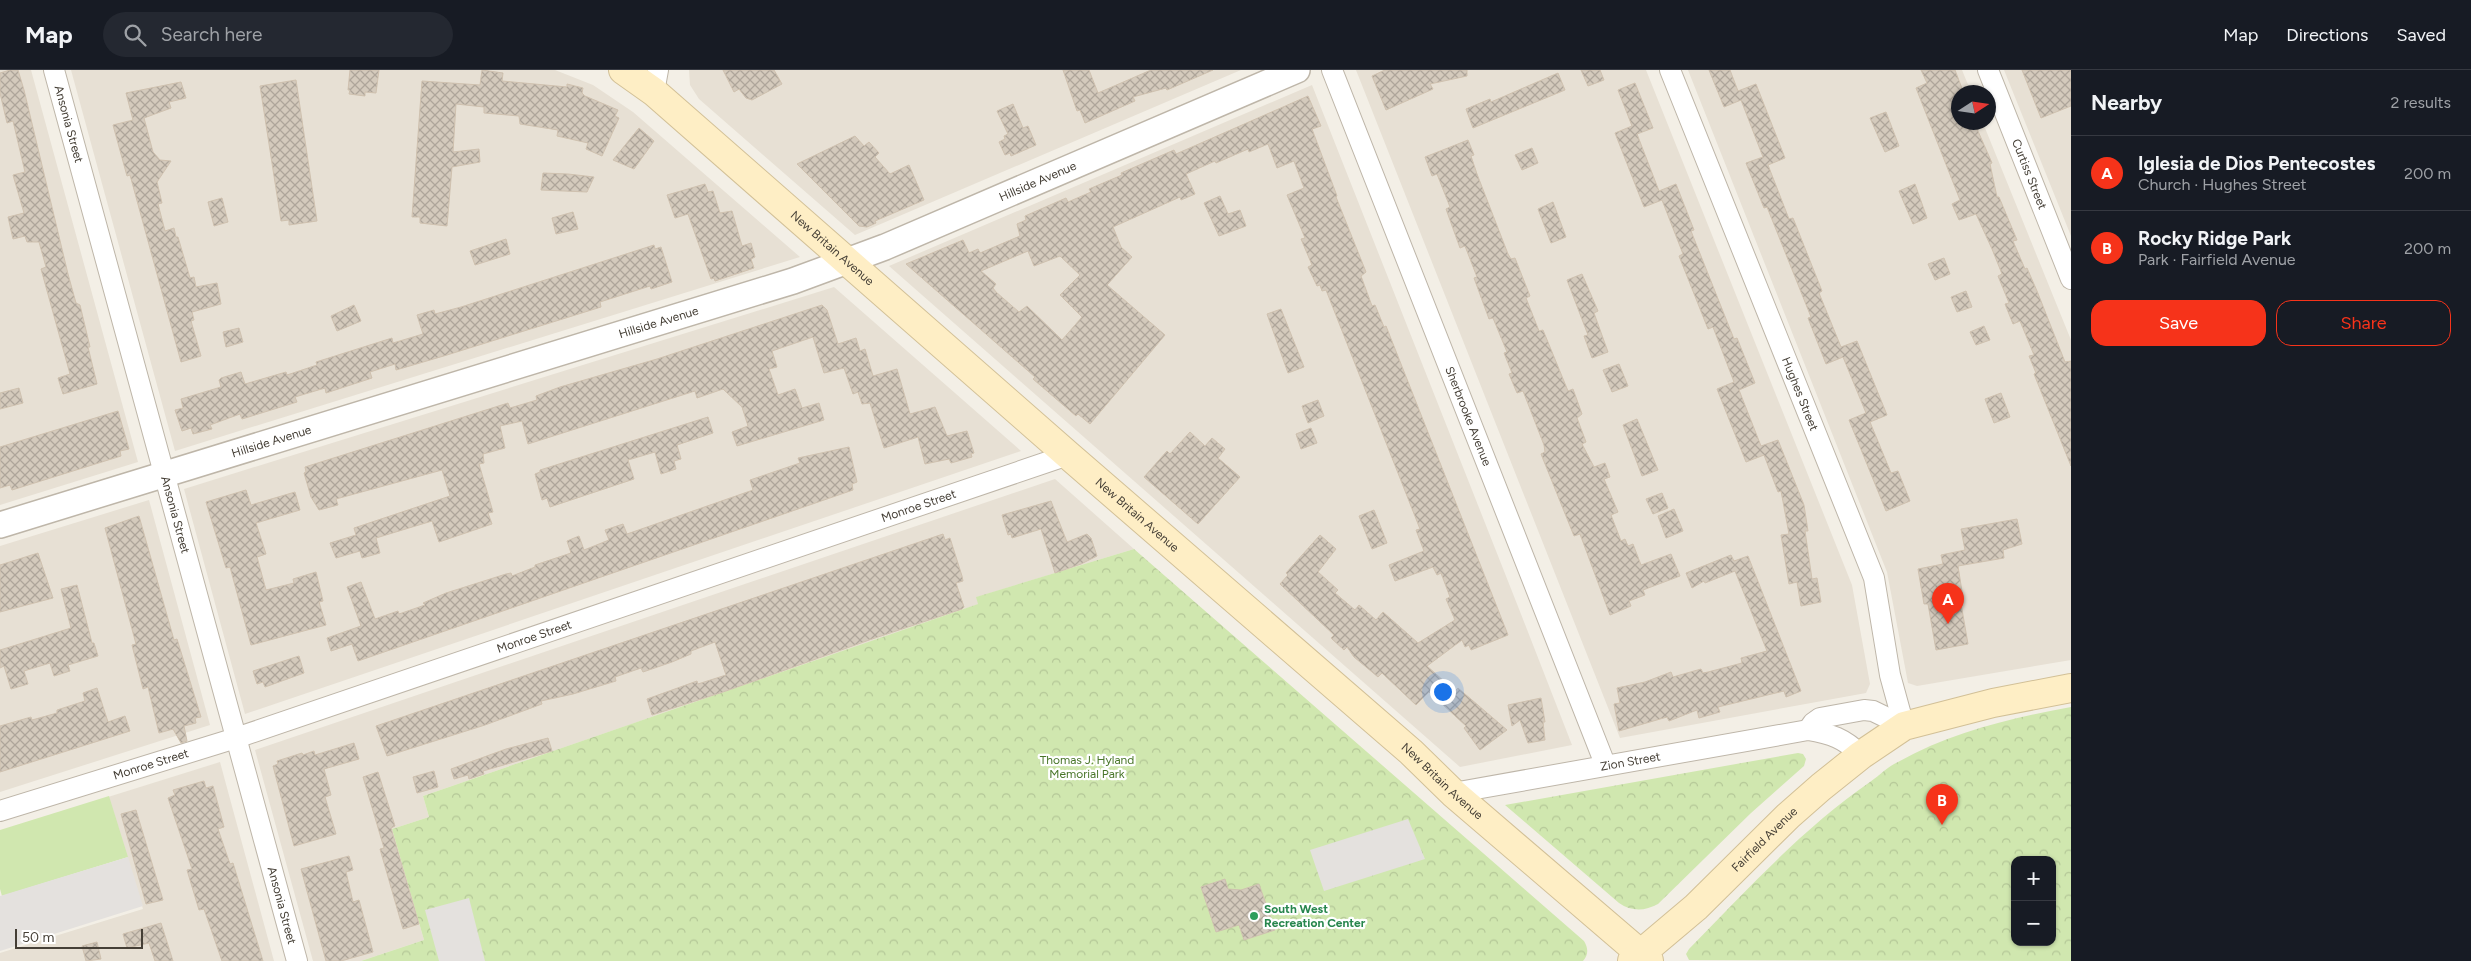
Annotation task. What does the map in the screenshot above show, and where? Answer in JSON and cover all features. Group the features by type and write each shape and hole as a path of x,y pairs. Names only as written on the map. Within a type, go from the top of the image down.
{"main road":[{"name":"New Britain Avenue","path":"623,70 656,81 785,208 849,261 1068,455 1411,752 1454,793 1640,958"},
{"path":"1904,726 1993,703 2071,688"},
{"name":"Fairfield Avenue","path":"1640,958 1696,907 1788,816 1861,755 1904,726"}],"street":[{"name":"Ansonia Street","path":"54,70 297,961"},
{"name":"Hillside Avenue","path":"0,525 783,284 849,261 1297,70"},
{"name":"Sherbrooke Avenue","path":"1332,70 1605,764"},
{"name":"Hughes Street","path":"1670,70 1874,578 1890,675 1904,726"},
{"name":"Curtiss Street","path":"1988,70 2071,279"},
{"name":"Monroe Street","path":"0,811 236,738 1068,455"},
{"name":"Zion Street","path":"1808,730 1820,718 1864,710 1873,711 1904,726"},
{"name":"Zion Street","path":"1454,793 1605,764 1808,730 1834,734 1848,742 1861,755"}],"shaded area":[{"path":"0,70 31,70 138,462 0,505"},
{"path":"71,70 555,70 593,85 633,112 800,257 175,451"},
{"path":"689,70 1241,70 855,235 699,99 690,85"},
{"path":"1356,70 1646,70 1852,585 1870,684 1866,693 1620,738"},
{"path":"1688,70 1962,70 1968,85 1951,85 1951,130 1986,130 2071,340 2071,660 1917,686 1908,683 1887,572"},
{"path":"2004,70 2071,70 2071,236"},
{"path":"1312,85 1572,745 1460,767 889,266"},
{"path":"834,287 1021,451 245,714 184,489"},
{"path":"1055,479 1134,549 977,597 979,604 423,796 429,817 392,829 424,940 361,961 313,961 255,750"},
{"path":"149,500 210,725 0,792 0,546"},
{"path":"220,762 274,961 0,961 0,953 143,909 108,797"},
{"path":"1408,819 1425,859 1324,891 1310,850"},
{"path":"128,857 143,906 0,951 0,896"},
{"path":"469,898 485,961 439,961 425,910"}],"green space":[{"name":"Thomas J. Hyland Memorial Park","path":"1134,549 1584,941 1587,951 1583,961 361,961 424,940 392,829 429,817 423,796 978,604 976,597"},
{"path":"2071,707 2071,961 1689,960 1686,954 1689,949 1776,861 1845,800 1890,766 1918,751 1961,734 2004,721"},
{"path":"1798,753 1803,754 1806,759 1804,766 1751,813 1658,904 1643,909 1629,908 1619,903 1505,805"},
{"path":"109,796 128,857 2,896 0,889 0,830"}],"building":[{"path":"18,70 24,90 68,274 76,303 80,305 97,384 63,394 58,378 70,374 41,269 46,267 39,242 27,242 25,236 13,239 8,217 24,213 13,175 25,172 13,121 7,123 0,93 0,73"},
{"path":"350,70 379,70 376,93 365,92 365,96 349,94"},
{"path":"482,70 503,73 502,81 567,87 567,84 583,88 582,93 585,96 618,110 615,116 619,118 602,156 586,149 588,143 557,136 558,130 520,124 519,116 484,113 484,107 456,104 453,152 479,149 480,162 452,167 447,226 420,223 420,217 412,217 422,81 480,85"},
{"path":"723,70 774,70 782,84 752,100 746,98 739,89 734,92"},
{"path":"1063,70 1089,70 1098,93 1151,70 1213,70 1167,90 1166,88 1133,97 1135,101 1085,123 1080,110 1077,111"},
{"path":"1385,70 1467,70 1467,76 1430,84 1433,89 1386,110 1372,76"},
{"path":"1581,70 1600,70 1604,80 1588,86"},
{"path":"1709,70 1730,70 1738,91 1756,84 1785,158 1768,165 1789,219 1793,218 1822,291 1819,293 1841,347 1857,341 1887,415 1870,422 1891,473 1898,471 1910,501 1886,511 1849,420 1866,413 1843,357 1826,364 1808,318 1811,317 1767,207 1764,208 1746,163 1763,157 1741,100 1724,107"},
{"path":"1921,70 1955,70 1961,85 1951,85 1951,130 1978,130 1992,163 1990,164 1997,197 1999,197 2017,240 2013,241 2037,291 2065,362 2071,361 2071,466 2034,374 2036,373 2029,356 2034,355 2020,321 2013,324 2005,304 2009,303 1998,276 2002,274 1992,249 1976,214 1959,220 1952,204 1960,200 1916,88 1927,83"},
{"path":"2022,70 2071,70 2071,106 2041,118"},
{"path":"1558,73 1565,90 1473,128 1466,109 1490,99 1491,102"},
{"path":"296,80 317,221 289,225 289,220 281,221 260,86"},
{"path":"181,82 186,98 169,102 171,108 144,118 153,152 160,160 171,161 157,182 162,203 158,204 165,231 174,228 176,237 178,237 190,278 194,277 196,287 217,283 221,304 192,312 194,320 191,321 201,356 181,362 130,175 127,176 113,125 133,120 126,93"},
{"path":"1635,83 1653,128 1637,134 1659,191 1676,184 1694,230 1691,231 1734,339 1737,338 1755,383 1739,390 1761,446 1778,440 1804,505 1808,531 1805,531 1812,579 1817,578 1821,602 1801,606 1797,582 1789,584 1781,535 1789,534 1781,491 1778,492 1764,455 1746,462 1717,389 1734,382 1713,327 1708,329 1679,256 1683,254 1662,200 1644,207 1615,133 1632,126 1618,90"},
{"path":"1308,96 1321,126 1312,129 1336,197 1366,272 1361,276 1372,306 1375,305 1384,327 1386,326 1508,635 1471,650 1469,645 1465,647 1462,640 1427,666 1455,691 1458,688 1507,730 1480,750 1464,728 1466,726 1429,692 1416,705 1382,673 1378,677 1354,657 1347,647 1344,650 1331,638 1334,635 1280,584 1288,575 1286,573 1320,535 1336,549 1318,572 1338,590 1335,593 1355,610 1359,605 1376,620 1383,612 1418,643 1455,620 1446,599 1450,597 1441,573 1437,575 1433,567 1395,581 1389,565 1424,551 1416,530 1420,529 1326,290 1322,291 1320,285 1317,286 1308,267 1312,265 1301,239 1305,238 1287,195 1304,188 1294,161 1277,168 1268,144 1249,152 1248,149 1216,163 1215,161 1186,174 1195,194 1181,200 1180,197 1113,227 1121,247 1132,257 1107,285 1165,335 1090,424 1078,414 1076,416 1033,379 1035,377 906,264 963,240 969,253 978,249 980,253 1020,236 1017,224 1026,220 1025,216 1066,198 1068,202 1091,192 1089,189 1174,150 1176,154","holes":["1028,251 1034,266 1060,256 1080,275 1060,295 1082,317 1062,340 1027,306 1019,312 996,292 993,288 996,284 981,271"]},
{"path":"1013,104 1023,128 1028,126 1036,145 1011,156 1010,153 1005,155 999,142 1005,139 1004,136 1008,134 997,111"},
{"path":"1886,112 1899,146 1885,152 1870,118"},
{"path":"639,128 654,141 634,169 613,160"},
{"path":"855,136 864,146 869,142 879,153 875,157 890,174 909,165 924,200 875,221 876,223 867,227 859,226 797,164"},
{"path":"1468,140 1474,155 1471,156 1477,174 1508,254 1511,259 1515,258 1530,296 1526,298 1539,331 1543,330 1568,391 1573,389 1582,414 1577,418 1586,442 1582,444 1594,467 1605,463 1610,477 1604,479 1618,512 1611,515 1621,541 1625,539 1628,546 1633,544 1641,565 1671,554 1680,576 1643,590 1645,595 1629,601 1631,606 1610,615 1580,534 1574,536 1541,454 1545,452 1544,445 1523,391 1517,393 1509,374 1512,373 1504,353 1507,352 1493,318 1489,319 1474,278 1477,277 1465,246 1460,248 1446,209 1450,207 1437,174 1432,176 1425,157"},
{"path":"1532,148 1538,163 1522,170 1515,155"},
{"path":"543,173 594,177 587,192 541,190"},
{"path":"705,184 708,192 713,191 720,213 732,211 742,246 751,243 755,257 751,259 754,268 715,281 714,278 711,279 688,214 675,218 667,195"},
{"path":"1915,184 1927,218 1913,224 1899,191"},
{"path":"1220,196 1228,214 1240,210 1246,226 1219,236 1204,203"},
{"path":"222,198 228,222 214,226 208,202"},
{"path":"1553,202 1566,237 1551,243 1538,209"},
{"path":"573,212 578,229 556,234 552,218"},
{"path":"506,239 510,254 475,265 470,251"},
{"path":"654,245 655,249 661,247 672,282 651,289 650,286 600,302 601,307 447,355 396,370 395,364 370,372 372,378 326,393 325,388 295,397 297,402 242,419 240,414 210,425 212,429 193,434 191,428 182,431 175,410 183,408 181,399 221,387 219,380 221,378 241,372 245,384 286,372 287,375 317,365 316,362 392,338 393,343 423,334 417,315 434,310 435,314 461,307"},
{"path":"1944,258 1950,274 1935,280 1928,264"},
{"path":"1582,274 1598,311 1594,313 1608,352 1592,358 1584,336 1588,335 1567,280"},
{"path":"1966,291 1972,307 1957,312 1951,297"},
{"path":"354,305 361,321 337,331 331,316"},
{"path":"822,305 827,310 838,344 856,338 860,351 865,349 873,376 897,369 910,414 935,407 947,436 967,431 974,453 971,454 972,457 951,463 949,459 925,464 918,437 884,448 870,403 862,404 858,392 853,394 844,368 824,373 813,337 772,351 777,367 769,369 778,395 795,389 802,408 819,403 824,420 737,446 732,432 748,426 742,407 723,389 697,398 695,391 528,444 522,421 500,426 505,448 483,454 484,463 479,464 493,512 488,513 492,524 439,542 432,521 376,538 380,553 362,558 360,551 336,558 330,543 356,535 354,528 450,496 442,470 336,499 338,505 319,510 311,497 304,473 306,472 305,467 508,403 510,408 537,400 536,396 560,387 657,359"},
{"path":"1281,309 1304,367 1288,373 1267,314"},
{"path":"1984,326 1990,340 1976,345 1970,332"},
{"path":"239,328 243,342 226,347 223,332"},
{"path":"1619,364 1628,386 1612,392 1603,370"},
{"path":"19,388 23,403 0,409 0,393"},
{"path":"2001,393 2010,417 1994,423 1985,399"},
{"path":"1318,400 1324,416 1308,423 1302,406"},
{"path":"118,411 129,449 120,451 121,456 12,490 10,485 0,488 0,447"},
{"path":"708,417 713,433 677,445 681,459 674,461 676,469 661,474 655,452 628,460 634,479 550,507 547,498 542,500 535,474 540,472 540,470"},
{"path":"1637,419 1658,470 1642,476 1623,425"},
{"path":"1311,428 1317,443 1301,449 1296,434"},
{"path":"1190,432 1205,446 1212,438 1225,449 1218,458 1240,477 1198,524 1144,477 1167,451 1170,454"},
{"path":"849,447 857,482 852,484 853,490 358,661 352,644 331,651 327,638 361,626 347,587 361,582 375,619 398,611 399,614 425,605 423,603 446,593 506,574 511,573 512,576 535,567 535,565 571,553 567,541 579,536 584,550 609,540 605,530 623,524 627,534 753,490 750,480 800,463 798,458"},
{"path":"246,490 251,505 295,492 300,510 256,523 266,554 257,557 266,590 294,583 293,579 316,572 323,601 319,602 326,625 251,645 230,567 226,568 206,502"},
{"path":"1662,493 1668,508 1653,514 1646,499"},
{"path":"1051,501 1067,542 1087,534 1091,538 1097,556 1055,573 1041,529 1012,538 1011,534 1008,535 1002,515"},
{"path":"1674,509 1683,531 1666,538 1658,516"},
{"path":"1374,510 1387,543 1372,549 1359,516"},
{"path":"139,516 174,640 177,639 201,717 195,718 196,723 184,726 187,741 181,743 173,729 159,733 148,687 143,689 132,645 136,644 105,528"},
{"path":"2017,519 2022,544 2003,550 2004,558 1958,566 1963,598 1960,598 1968,644 1936,650 1928,604 1924,604 1918,569 1943,564 1941,555 1965,550 1961,529"},
{"path":"943,534 945,540 950,538 962,576 963,581 956,583 964,607 962,609 652,715 647,699 697,681 698,684 726,675 715,642 691,651 691,654 672,662 643,672 641,668 615,677 616,681 541,701 542,704 485,725 387,756 376,726"},
{"path":"38,553 53,598 0,612 0,565"},
{"path":"1731,555 1734,561 1748,556 1801,691 1786,697 1784,691 1718,707 1720,712 1699,718 1697,710 1669,721 1667,717 1619,731 1614,704 1620,703 1617,688 1645,682 1671,672 1673,677 1701,669 1703,673 1708,672 1742,663 1741,658 1767,651 1735,571 1705,583 1704,581 1692,588 1686,573"},
{"path":"77,585 92,643 94,643 98,656 68,665 70,671 54,676 50,663 24,671 28,684 11,689 4,666 0,668 0,650 71,628 61,589"},
{"path":"299,656 304,673 265,687 263,682 257,684 253,671"},
{"path":"97,688 108,722 125,716 130,731 0,772 0,726 31,717 32,720 57,713 57,710 85,701 83,693"},
{"path":"1541,698 1545,722 1543,722 1545,740 1528,743 1520,720 1512,726 1508,705"},
{"path":"548,738 552,751 483,771 484,774 469,779 468,775 454,779 451,769 506,749"},
{"path":"354,743 359,759 324,769 331,795 325,797 336,834 294,846 273,766 278,764 277,761 302,753 303,755 314,751 315,755"},
{"path":"434,771 438,787 417,793 413,777"},
{"path":"378,772 395,826 391,828 419,924 403,929 380,849 384,848 363,777"},
{"path":"204,781 206,788 213,786 224,827 218,829 230,864 233,863 263,961 222,961 204,909 199,910 187,870 192,869 168,798 175,795 173,790"},
{"path":"136,810 163,900 146,904 121,814"},
{"path":"349,856 353,870 346,872 353,902 359,900 373,952 341,961 326,961 301,869"},
{"path":"1225,879 1228,889 1241,890 1259,884 1275,930 1244,940 1239,925 1216,932 1201,887"},
{"path":"161,923 173,961 155,961 149,943 127,948 123,934"},
{"path":"97,942 101,959 86,961 82,946"}],"place":[{"name":"Iglesia de Dios Pentecostes","path":"1948,624"},
{"name":"Rocky Ridge Park","path":"1942,825"},
{"name":"South West Recreation Center","path":"1254,916"}]}
